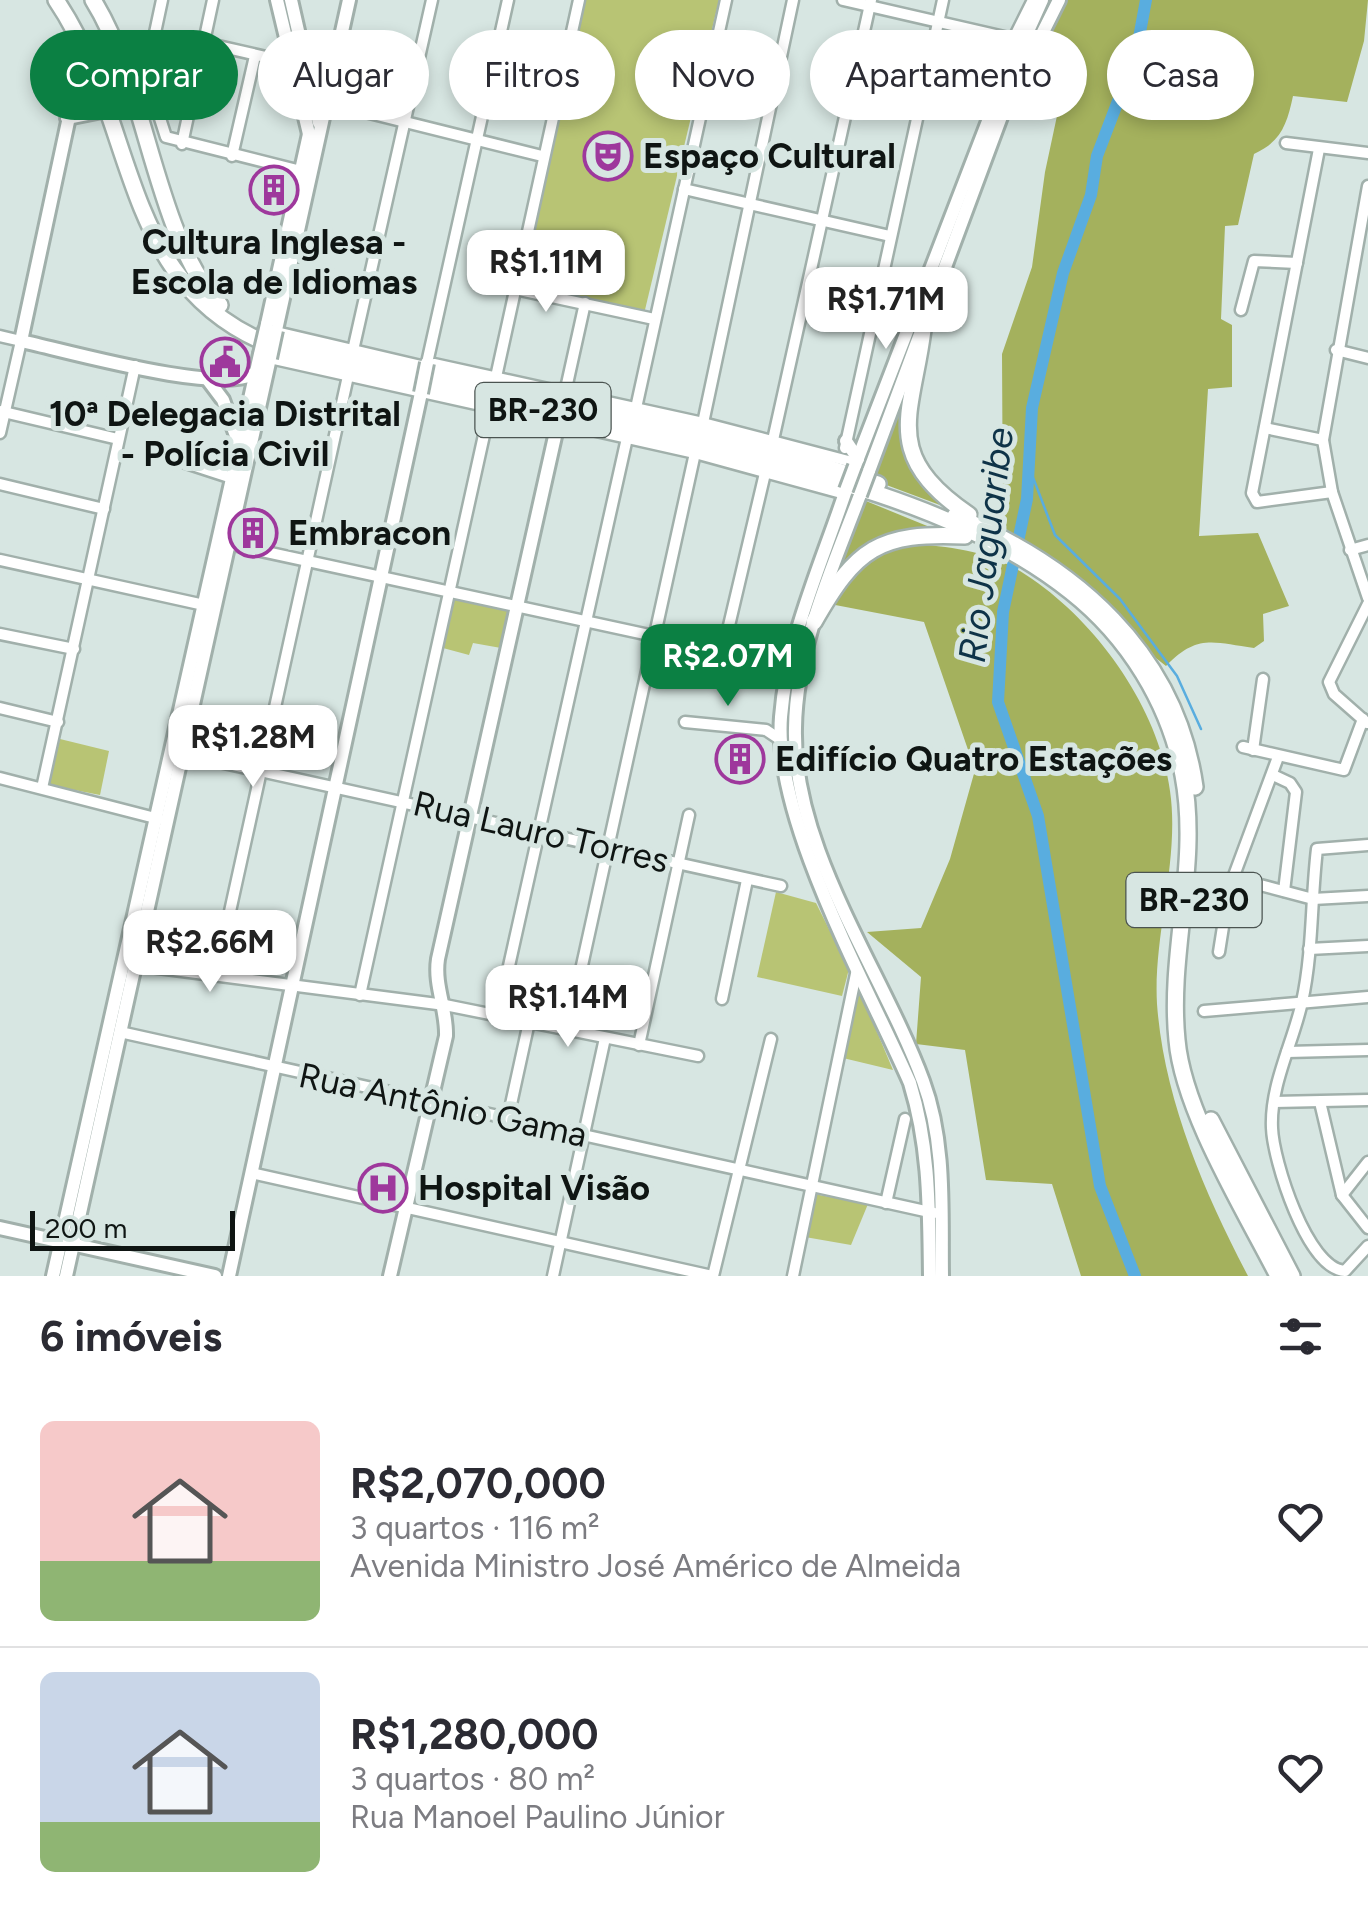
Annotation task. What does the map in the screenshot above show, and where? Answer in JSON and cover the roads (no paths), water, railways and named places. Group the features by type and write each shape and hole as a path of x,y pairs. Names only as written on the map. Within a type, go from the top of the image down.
{"highway":[{"name":"BR-230","path":"56,0 76,30"},
{"name":"BR-230","path":"93,0 126,69 198,279 222,308 250,326 293,341 824,464 1000,540 1095,599 1139,646 1184,736 1196,794 1197,859 1185,1045 1205,1108 1292,1276"},
{"name":"BR-230","path":"110,120 146,221 174,268 214,313 263,343 772,462 878,493 974,536 1000,540"},
{"path":"125,166 135,186 146,193 155,188 156,162"},
{"path":"923,330 906,408 910,445 922,470 944,496 1000,540"},
{"path":"814,622 843,573 876,544 913,535 974,536"},
{"name":"BR-230","path":"1036,562 1124,646 1153,690 1176,744 1188,814 1189,863 1177,1003 1179,1056 1190,1096 1278,1276"}],"main road":[{"path":"277,0 284,30"},
{"path":"291,0 298,30"},
{"path":"334,30 340,0"},
{"path":"341,30 349,0"},
{"path":"1023,30 1042,0"},
{"path":"1043,30 1059,0"},
{"path":"67,120 21,340 208,380 242,380 256,372"},
{"path":"273,327 301,172 316,120"},
{"path":"66,1276 67,1243 163,820 183,754 224,542 317,120"},
{"path":"856,462 923,330 957,214 991,120"},
{"path":"930,1276 939,1146 924,1083 818,846 796,768 796,710 814,622 856,462 999,120"},
{"path":"52,1276 67,1243 136,966 204,605 224,542 232,478 256,372 265,356"},
{"path":"229,1276 332,785 427,363"},
{"path":"208,380 224,400 239,446"},
{"path":"390,1276 446,1036 445,1005 436,975 558,423"},
{"path":"846,441 856,462"},
{"path":"850,493 788,665 781,740 798,825 920,1114 942,1276"},
{"path":"0,1228 215,1276"}],"street":[{"path":"162,0 146,74 166,137 301,172"},
{"path":"208,30 214,0"},
{"path":"425,30 432,0"},
{"path":"427,363 508,0"},
{"path":"496,378 579,0"},
{"path":"636,408 726,0"},
{"path":"703,423 793,0"},
{"path":"843,0 978,30"},
{"path":"846,441 943,0"},
{"path":"1021,30 1033,0"},
{"path":"773,440 870,3"},
{"path":"238,52 258,57"},
{"path":"232,156 255,56"},
{"path":"182,144 187,120"},
{"path":"354,346 404,120 542,156"},
{"path":"273,327 703,423 856,462 983,120"},
{"path":"1286,143 1368,153"},
{"path":"1319,150 1252,484 1257,502 1332,492"},
{"path":"1262,680 1248,748 1346,770 1365,722 1334,694 1329,682 1368,601 1332,492 1323,440 1368,186"},
{"path":"684,189 890,236"},
{"path":"1241,310 1254,262 1297,263"},
{"path":"515,288 654,319"},
{"path":"558,423 585,303"},
{"path":"0,336 21,340 0,433"},
{"path":"1336,350 1368,358"},
{"path":"265,356 695,452 850,493"},
{"path":"42,788 136,366"},
{"path":"216,976 348,376"},
{"path":"360,995 490,408"},
{"path":"2,412 118,440"},
{"path":"1264,428 1323,440"},
{"path":"498,1015 627,438"},
{"path":"568,1030 695,452"},
{"path":"186,463 232,478"},
{"path":"724,650 766,469"},
{"path":"0,484 104,510"},
{"path":"224,542 788,665"},
{"path":"1350,550 1368,544"},
{"path":"0,560 204,605"},
{"path":"0,634 74,649"},
{"path":"0,708 58,722"},
{"path":"766,730 780,720"},
{"path":"685,722 766,730 781,740"},
{"name":"Rua Lauro Torres","path":"183,754 780,886"},
{"path":"1219,952 1234,878 1278,757"},
{"path":"1273,775 1290,783 1296,792 1284,891"},
{"path":"0,778 163,820"},
{"path":"639,1045 689,815"},
{"path":"1368,844 1319,847 1302,1001 1274,1102 1275,1158 1298,1216 1326,1260 1345,1270 1368,1246"},
{"path":"1234,878 1313,899 1368,896"},
{"path":"722,999 747,880"},
{"path":"1309,948 1368,946"},
{"path":"793,1276 858,964"},
{"path":"136,966 445,1005 698,1056"},
{"path":"428,1003 436,975"},
{"path":"1204,1012 1368,998"},
{"path":"508,1118 529,1022"},
{"name":"Rua Antônio Gama","path":"120,1032 354,1090 431,1100 936,1214"},
{"path":"553,1276 605,1038"},
{"path":"251,1174 713,1276 771,1039"},
{"path":"1288,1052 1368,1050"},
{"path":"1274,1102 1368,1100"},
{"path":"1320,1102 1342,1195 1368,1228"},
{"path":"886,1203 905,1119"},
{"path":"1342,1195 1368,1162"}],"waterway":[{"name":"Rio Jaguaribe","path":"1135,1276 1100,1186 1038,816 998,702 1003,612 1027,499 1032,408 1063,273 1091,195 1097,156 1136,54 1146,0"},
{"path":"1029,467 1055,535 1120,599 1177,676 1201,729"}],"place":[{"name":"Espaço Cultural","path":"608,156"},
{"name":"Cultura Inglesa - Escola de Idiomas","path":"274,190"},
{"name":"10ª Delegacia Distrital - Polícia Civil","path":"225,362"},
{"name":"Embracon","path":"253,533"},
{"name":"Edifício Quatro Estações","path":"740,759"},
{"name":"Hospital Visão","path":"383,1188"}]}
